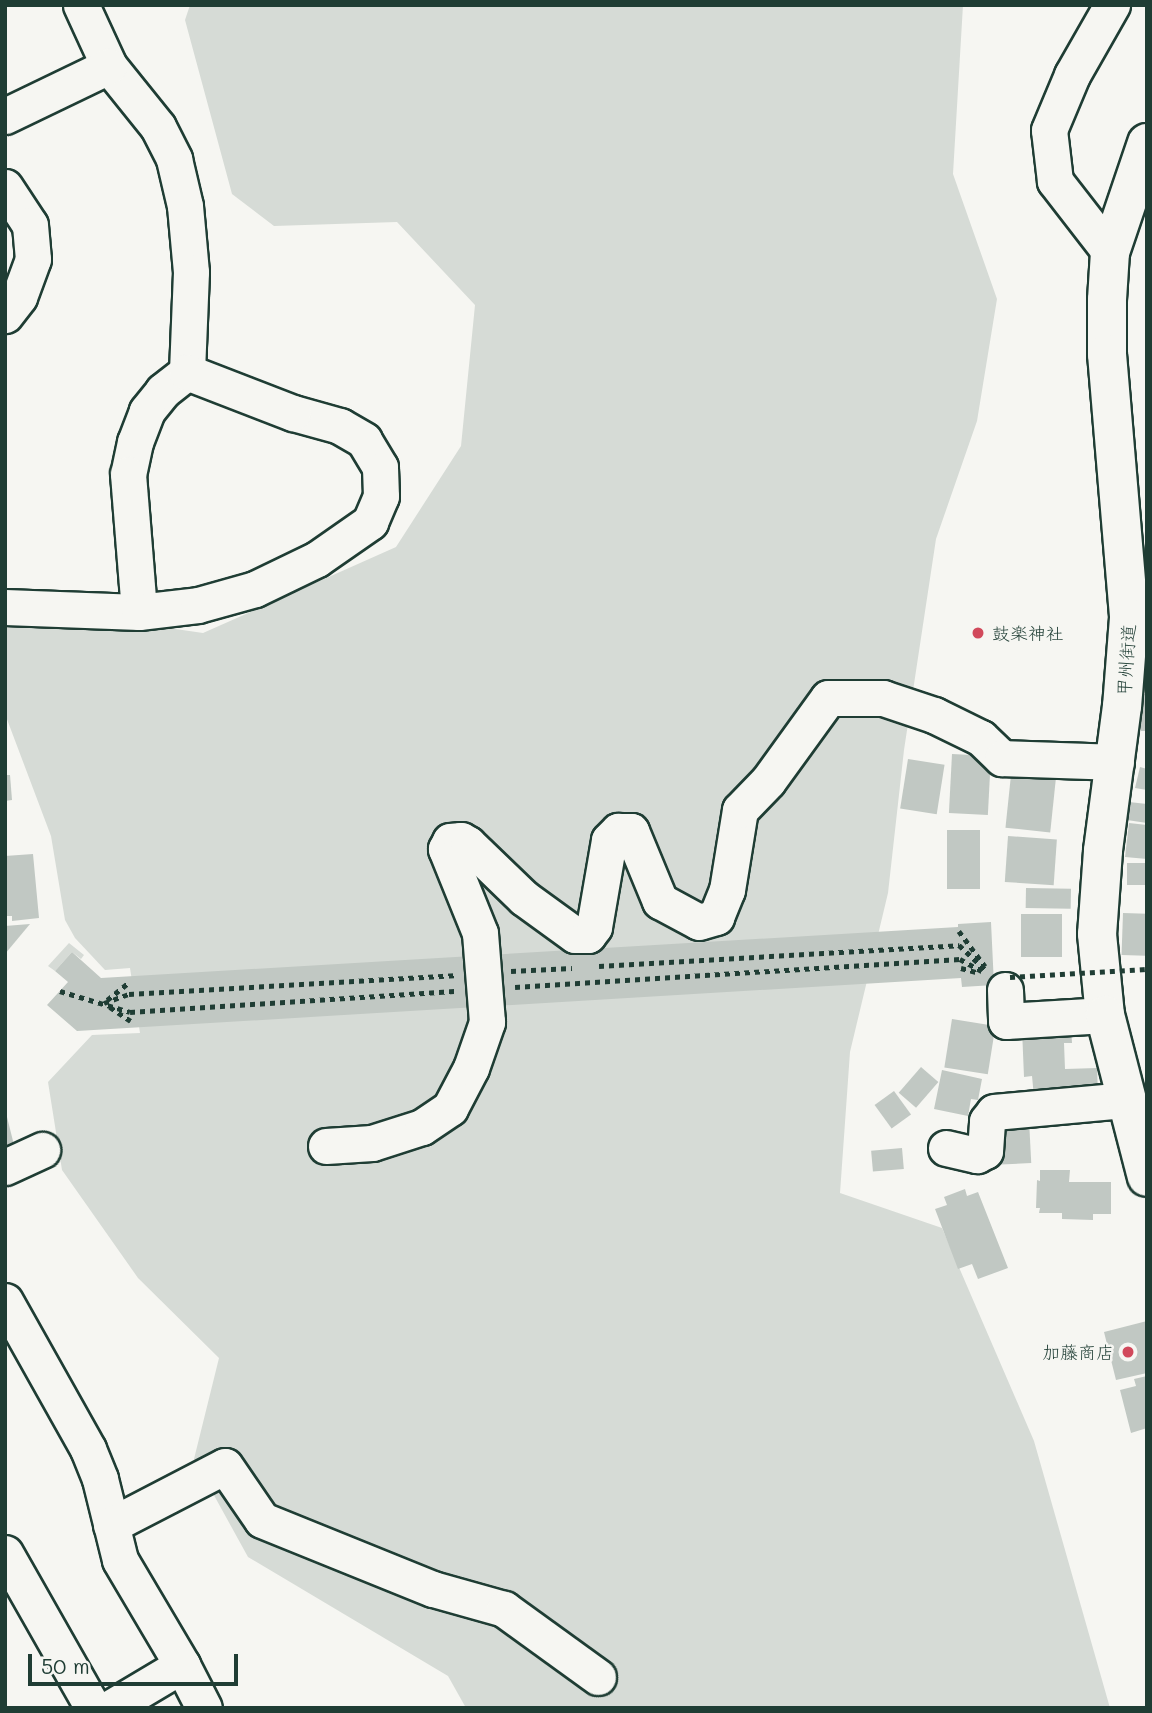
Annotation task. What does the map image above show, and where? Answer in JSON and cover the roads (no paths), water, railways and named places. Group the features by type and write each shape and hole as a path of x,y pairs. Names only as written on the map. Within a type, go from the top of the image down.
{"highway":[{"name":"甲州街道","path":"1147,143 1122,210 1110,252 1107,354 1129,618 1116,762 1103,851 1097,934 1105,1015 1147,1177"}],"street":[{"path":"81,5 109,66 158,127 177,170 185,206 191,272 187,372 163,391 147,411 135,442 128,474 139,612"},
{"path":"1110,252 1055,181 1049,130 1072,75 1112,5"},
{"path":"5,116 109,66"},
{"path":"5,187 30,225 33,259 19,297 5,315"},
{"path":"5,607 139,612 198,606 255,589 317,559 370,522 381,496 380,467 364,440 340,426 293,414 187,372"},
{"path":"326,1146 372,1143 422,1127 450,1108 471,1068 487,1022 480,933 446,849 450,841 461,840 468,844 524,898 575,934 588,935 594,927 609,840 618,831 631,831 660,901 699,922 716,917 727,890 740,810 768,781 828,698 883,698 934,715 981,738 1002,758 1116,762"},
{"path":"1003,981 1006,1021 1105,1015"},
{"path":"946,1148 977,1155 985,1151 987,1121 994,1112 1126,1100"},
{"path":"5,1167 42,1150"},
{"path":"5,1301 88,1449 120,1560 204,1708"},
{"path":"111,1525 225,1466 262,1520 433,1589 504,1609 598,1677"},
{"path":"5,1553 93,1708"},
{"path":"110,1708 182,1665"}],"place":[{"name":"鼓楽神社","path":"978,633"},
{"name":"加藤商店","path":"1128,1352"}]}
